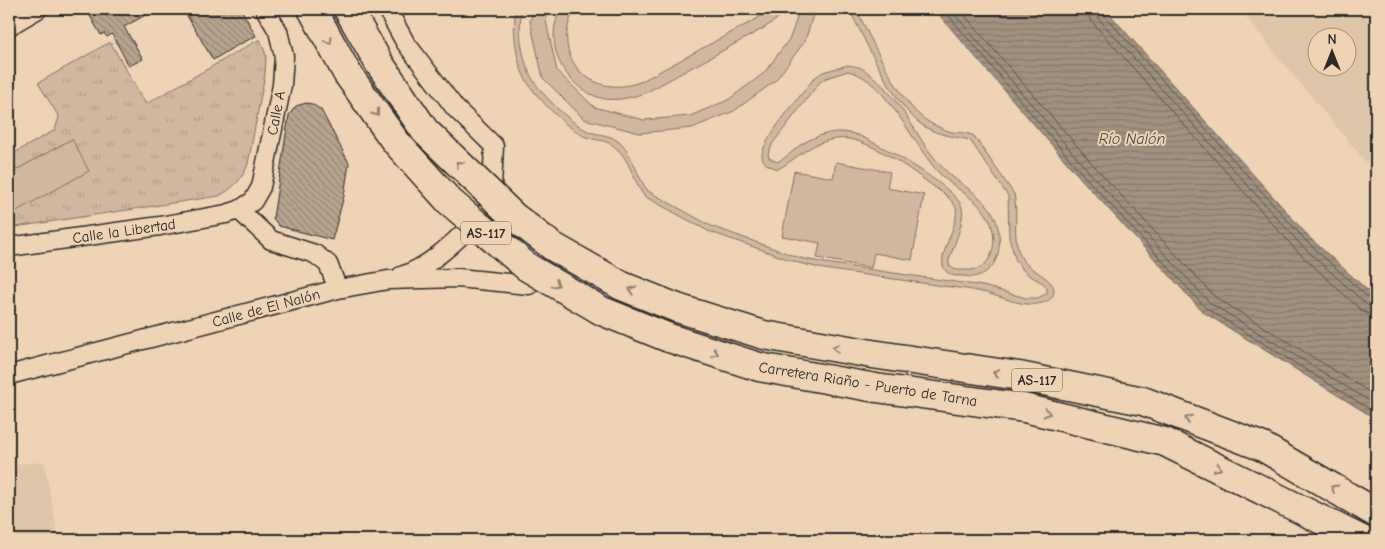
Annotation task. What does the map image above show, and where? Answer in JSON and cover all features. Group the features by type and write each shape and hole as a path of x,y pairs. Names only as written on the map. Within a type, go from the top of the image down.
{"highway":[{"name":"Carretera Riaño - Puerto de Tarna","path":"312,9 348,74 395,141 449,201 527,267 602,311 669,338 759,367 876,388 1024,408 1164,442 1362,540"},
{"name":"Carretera Riaño - Puerto de Tarna","path":"348,9 379,63 425,131 513,216 552,246 622,286 677,308 764,335 872,354 1019,376 1143,402 1263,447 1376,513"}],"street":[{"path":"9,26 38,9"},
{"name":"Calle A","path":"239,210 252,201 261,187 282,85 284,56 278,31 265,9"},
{"path":"388,9 406,42 456,108 494,146 491,207 430,262 413,273 388,280"},
{"path":"239,210 272,240 315,254 328,264 338,289"},
{"name":"Calle la Libertad","path":"9,247 160,226 239,210"},
{"name":"Calle de El Nalón","path":"9,375 338,289 388,280 458,278 529,284"}],"shaded area":[{"path":"1240,9 1376,9 1376,174 1283,63"},
{"path":"9,414 17,464 44,462 59,540 9,540"}],"green space":[{"path":"516,9 522,9 520,33 526,65 533,79 546,96 563,114 581,127 592,133 611,137 619,142 632,159 648,191 711,226 800,258 825,263 983,286 1026,298 1038,298 1047,293 1047,288 1043,283 1030,276 1016,261 1009,238 1008,196 970,140 928,129 911,116 881,72 849,9 856,9 887,70 917,113 942,129 974,136 1014,194 1016,242 1021,257 1024,262 1050,282 1053,286 1053,295 1043,303 1026,304 969,289 824,269 799,263 708,231 644,196 624,157 615,147 578,133 542,101 528,84 521,70 515,34"},
{"path":"534,9 550,9 546,21 557,71 594,107 644,120 690,116 728,100 764,73 790,38 800,9 815,9 805,41 775,81 734,111 692,128 640,133 584,119 543,78 530,21"},
{"path":"561,9 575,9 568,27 567,43 571,58 580,71 592,80 607,85 624,86 642,81 758,18 769,9 785,9 776,20 764,28 647,92 626,98 605,99 579,87 561,64 556,51 554,37"},
{"path":"260,39 266,55 265,74 248,164 240,179 229,190 219,196 9,228 9,211 10,214 72,139 9,174 9,153 16,152 55,130 59,117 38,83 110,42 146,104"},
{"path":"848,65 859,67 873,76 901,108 937,162 986,204 995,218 999,235 996,260 991,267 975,277 953,275 945,270 943,257 955,223 955,206 947,196 902,164 867,144 854,140 837,139 814,146 778,169 765,163 762,155 769,139 784,116 814,78 823,72","holes":["848,71 862,76 875,86 887,100 941,175 985,212 992,227 994,244 992,253 983,266 975,269 961,270 949,265 962,220 962,208 957,200 933,178 867,139 855,134 828,133 803,143 777,162 769,158 768,154 773,143 819,83 826,78"]},
{"path":"72,139 89,171 11,214 9,211 9,174"},
{"path":"836,162 890,172 887,188 924,195 912,260 874,253 871,268 817,258 820,243 782,236 794,171 833,178"}],"water":[{"name":"Río Nalón","path":"937,9 1105,9 1310,238 1376,298 1376,419 1203,312 1082,180 940,16"}],"building":[{"path":"86,9 156,9 124,27 143,59 129,66 112,34 107,37 104,33 101,35"},
{"path":"183,9 241,9 256,36 213,60"},
{"path":"306,103 312,104 321,110 349,163 344,196 332,240 279,226 273,218 289,115 296,106"}]}
